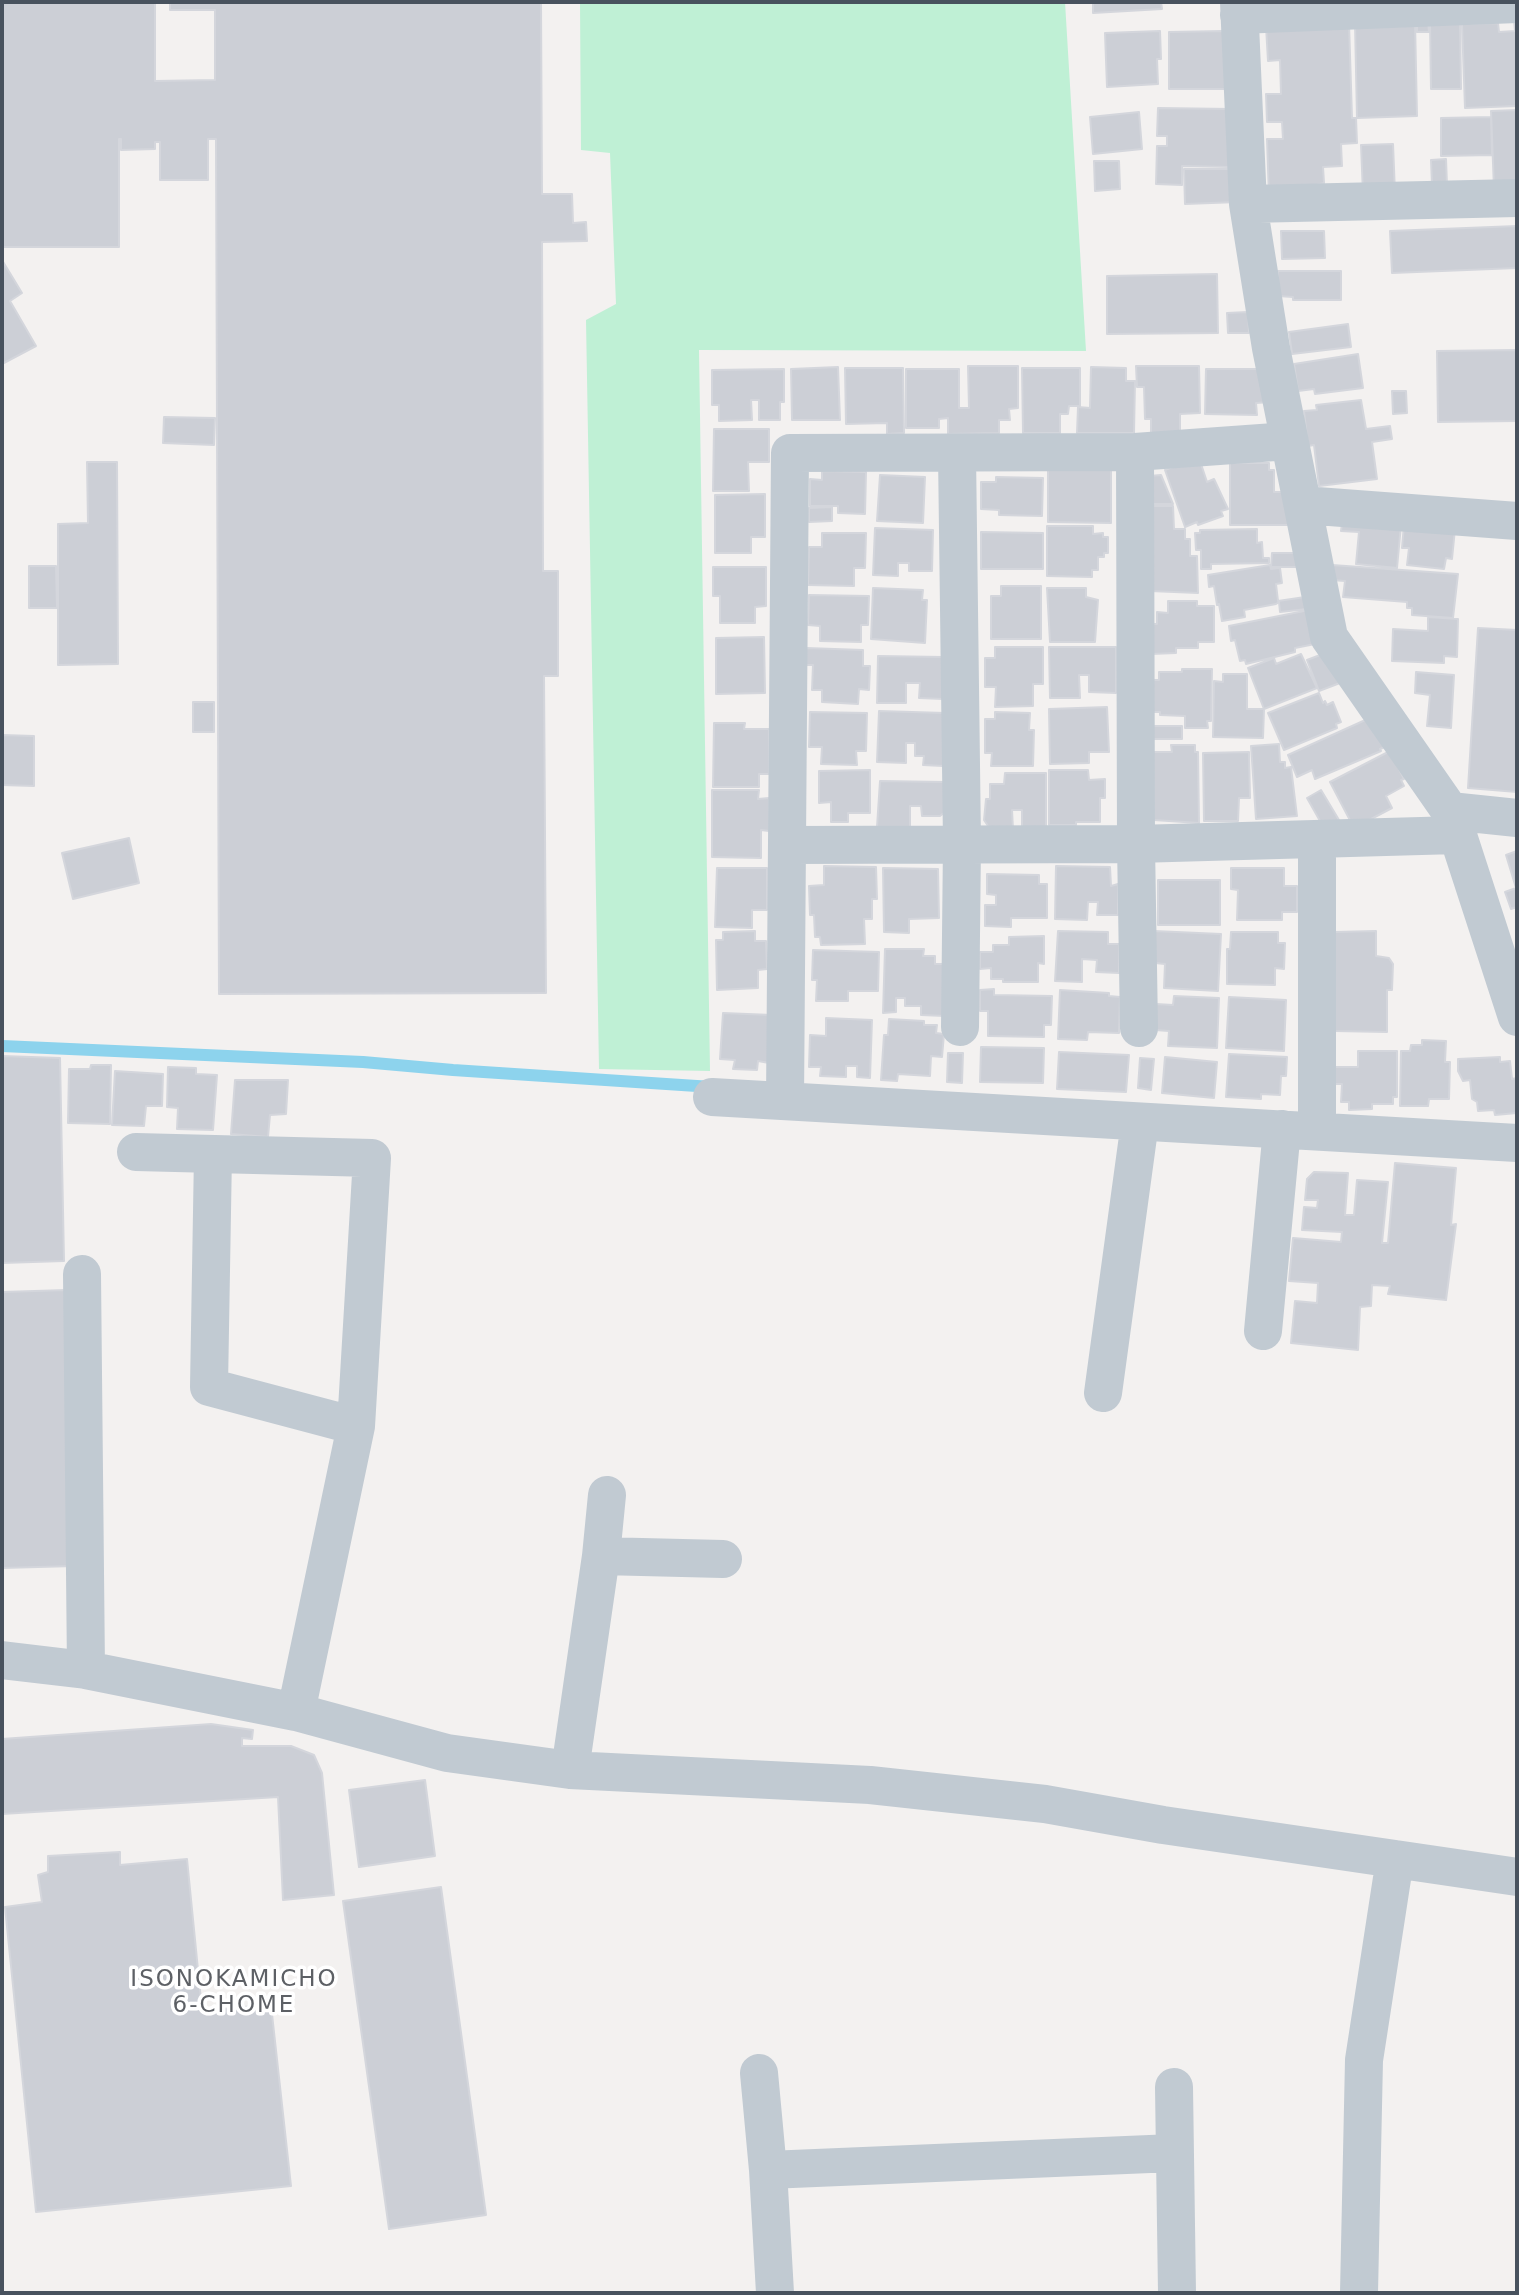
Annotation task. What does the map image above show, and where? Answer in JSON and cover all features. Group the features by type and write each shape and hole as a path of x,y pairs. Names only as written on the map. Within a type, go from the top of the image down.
{"street":[{"path":"1517,4 1239,8 1248,204 1271,348 1329,636 1453,823 1517,1017"},
{"path":"1248,204 1517,198"},
{"path":"785,1101 790,453 1135,452 1289,441"},
{"path":"1135,452 1139,1028"},
{"path":"957,453 962,843 960,1027"},
{"path":"1303,505 1517,521"},
{"path":"789,845 1136,844 1317,840 1517,818"},
{"path":"1263,1331 1299,1130 1317,840"},
{"path":"712,1097 1517,1143"},
{"path":"1103,1393 1140,1122"},
{"path":"136,1152 372,1158 356,1426 296,1712"},
{"path":"213,1154 209,1387 356,1426"},
{"path":"82,1274 86,1670"},
{"path":"570,1770 601,1556 607,1494"},
{"path":"601,1556 723,1559"},
{"path":"2,1660 86,1670 296,1712 447,1753 570,1770 870,1785 1045,1804 1163,1825 1517,1877"},
{"path":"1359,2293 1364,2060 1395,1859"},
{"path":"759,2073 775,2293"},
{"path":"1174,2087 1177,2293"},
{"path":"768,2170 1174,2153"}],"green space":[{"path":"580,2 1065,2 1086,351 699,350 710,1071 599,1069 586,320 616,304 610,153 581,150"}],"building":[{"path":"2,2 155,2 155,81 215,80 215,10 170,10 170,2 541,2 542,194 572,194 573,223 586,222 587,241 542,242 543,571 558,571 558,676 544,676 546,993 219,994 216,139 208,139 208,180 160,180 160,142 155,142 155,149 121,150 119,139 119,247 2,247"},
{"path":"1093,2 1161,2 1162,9 1093,13"},
{"path":"1514,20 1517,20 1517,106 1465,108 1462,24 1498,23 1499,32 1515,31"},
{"path":"1415,21 1417,116 1357,118 1355,23"},
{"path":"1428,21 1429,32 1417,32 1417,22"},
{"path":"1430,22 1460,22 1461,89 1431,89"},
{"path":"1349,23 1352,118 1356,118 1357,143 1341,144 1342,166 1323,167 1324,183 1269,197 1267,139 1283,139 1282,122 1267,122 1266,94 1281,94 1280,60 1268,61 1266,26"},
{"path":"1160,31 1158,84 1107,87 1105,33"},
{"path":"1224,31 1225,89 1169,89 1169,32"},
{"path":"1158,108 1231,109 1230,167 1182,166 1182,185 1156,184 1157,146 1167,146 1167,136 1157,136"},
{"path":"1517,110 1517,188 1494,189 1491,111"},
{"path":"1139,112 1142,149 1093,154 1090,117"},
{"path":"1491,117 1492,155 1441,156 1441,118"},
{"path":"1393,144 1395,193 1363,194 1361,145"},
{"path":"1446,159 1447,185 1432,185 1431,160"},
{"path":"1094,161 1119,161 1120,189 1095,191"},
{"path":"1184,169 1237,169 1238,202 1185,204"},
{"path":"1517,226 1517,268 1392,273 1390,231"},
{"path":"1281,231 1324,231 1325,258 1282,259"},
{"path":"2,260 22,293 10,301 36,346 2,364"},
{"path":"1278,271 1341,271 1341,300 1293,300 1293,297 1278,296"},
{"path":"1217,274 1218,333 1107,334 1107,276"},
{"path":"1248,312 1249,333 1228,333 1227,313"},
{"path":"1348,324 1351,347 1292,354 1289,332"},
{"path":"1517,350 1517,421 1438,422 1437,351"},
{"path":"1358,354 1363,388 1315,394 1314,389 1298,391 1294,364"},
{"path":"968,366 1018,366 1018,408 1009,409 1010,420 999,420 999,433 948,434 948,418 939,419 939,428 906,428 906,369 959,369 959,408 969,408"},
{"path":"1136,366 1199,366 1200,413 1180,414 1180,433 1151,434 1151,419 1145,419 1144,387 1137,387"},
{"path":"838,367 840,420 792,420 791,369"},
{"path":"1091,367 1126,368 1126,381 1135,381 1134,433 1077,433 1078,407 1090,408"},
{"path":"845,368 903,368 904,433 887,434 887,423 846,424"},
{"path":"1022,368 1080,368 1080,406 1069,406 1068,414 1060,414 1060,433 1023,433"},
{"path":"784,369 784,402 780,402 780,420 759,420 759,400 751,400 752,420 719,421 719,405 712,405 712,370"},
{"path":"1206,369 1264,369 1270,402 1256,403 1257,415 1205,414"},
{"path":"1392,391 1406,391 1407,413 1393,414"},
{"path":"1361,400 1366,429 1390,426 1392,439 1372,442 1377,479 1319,486 1314,445 1308,446 1304,411 1317,410 1316,405"},
{"path":"164,417 215,418 214,445 163,443"},
{"path":"714,429 769,429 769,462 748,462 749,491 713,491"},
{"path":"1200,461 1207,482 1214,479 1228,509 1221,511 1223,516 1185,527 1165,470 1183,463"},
{"path":"87,462 117,462 118,664 58,665 58,524 88,523"},
{"path":"1230,463 1269,463 1269,470 1274,470 1274,492 1286,492 1289,525 1230,525"},
{"path":"1048,468 1111,469 1111,523 1048,522"},
{"path":"822,471 866,472 865,514 838,513 838,506 810,506 810,479 822,480"},
{"path":"880,475 925,477 923,523 877,521"},
{"path":"1161,475 1173,504 1152,504 1149,476"},
{"path":"996,477 1043,478 1042,516 999,515 999,510 981,509 981,482 996,482"},
{"path":"765,494 765,537 751,537 751,553 715,553 715,495"},
{"path":"1153,506 1173,506 1174,529 1185,529 1185,539 1190,539 1190,556 1197,556 1198,593 1150,591"},
{"path":"832,507 832,521 809,522 809,508"},
{"path":"1344,508 1401,525 1397,568 1356,564 1359,532 1341,531"},
{"path":"1405,513 1456,519 1452,559 1446,558 1444,569 1407,565 1409,548 1402,548"},
{"path":"1047,526 1093,526 1093,534 1103,533 1103,537 1108,537 1108,553 1104,553 1104,557 1098,557 1098,570 1092,570 1092,577 1047,576"},
{"path":"875,528 933,530 932,571 909,571 909,563 898,563 898,576 873,575"},
{"path":"1257,529 1257,543 1262,542 1263,558 1269,558 1269,563 1211,564 1211,569 1201,569 1201,550 1196,550 1195,533 1200,533 1200,530"},
{"path":"981,532 1043,533 1043,569 981,569"},
{"path":"822,533 866,533 865,568 854,568 854,586 808,585 809,547 822,547"},
{"path":"1272,553 1298,553 1297,567 1271,567"},
{"path":"1270,565 1271,569 1280,568 1282,583 1276,584 1278,601 1305,597 1307,609 1280,612 1279,602 1244,610 1245,617 1222,621 1214,586 1209,587 1208,575"},
{"path":"1332,565 1458,574 1453,618 1412,615 1412,608 1407,608 1407,602 1343,597 1345,581 1331,580"},
{"path":"29,566 56,566 57,608 29,608"},
{"path":"713,567 766,567 766,606 755,607 755,623 720,623 720,596 713,596"},
{"path":"1001,586 1041,586 1041,639 991,639 991,596 1001,596"},
{"path":"873,588 923,590 922,600 927,600 925,643 871,639"},
{"path":"1047,588 1086,588 1086,597 1098,600 1095,642 1050,642"},
{"path":"809,595 869,596 868,625 861,625 861,642 820,641 820,626 808,625"},
{"path":"1168,601 1197,601 1197,606 1214,606 1214,642 1198,642 1198,648 1176,648 1176,653 1151,654 1151,624 1157,624 1157,612 1168,613"},
{"path":"1309,610 1315,644 1295,648 1295,652 1246,664 1245,660 1240,661 1235,640 1231,641 1229,626"},
{"path":"1428,617 1458,619 1457,657 1444,656 1444,663 1392,661 1393,629 1428,631"},
{"path":"1478,628 1517,630 1517,792 1468,788"},
{"path":"764,637 765,693 716,694 716,638"},
{"path":"995,647 1043,647 1043,684 1033,684 1033,706 995,707 996,687 985,687 985,658 995,658"},
{"path":"1049,647 1116,647 1116,693 1089,692 1089,675 1079,675 1080,698 1050,698"},
{"path":"806,648 863,650 863,666 870,666 869,690 859,689 858,704 822,702 822,690 812,690 813,665 806,665"},
{"path":"1328,652 1340,683 1319,691 1307,660"},
{"path":"1301,654 1317,688 1264,709 1248,668 1274,658 1276,664"},
{"path":"878,656 943,657 943,699 919,698 920,683 906,683 906,703 877,703"},
{"path":"1182,669 1212,669 1211,721 1207,721 1208,728 1185,728 1185,716 1151,712 1151,680 1159,680 1159,672 1182,672"},
{"path":"1416,672 1454,675 1451,728 1427,726 1430,695 1415,693"},
{"path":"1223,674 1247,674 1247,709 1264,709 1263,738 1213,737 1214,681 1223,682"},
{"path":"1319,693 1323,703 1325,701 1327,705 1333,702 1341,722 1336,724 1337,728 1284,750 1268,713"},
{"path":"193,702 214,702 214,732 193,732"},
{"path":"1107,707 1109,752 1089,752 1089,763 1050,764 1049,709"},
{"path":"879,711 945,713 943,766 923,765 924,756 915,756 915,743 906,743 906,763 877,762"},
{"path":"810,712 867,713 866,751 856,751 857,765 821,764 822,747 809,747"},
{"path":"995,712 1030,713 1029,730 1034,730 1033,766 991,766 992,753 985,753 985,719 995,719"},
{"path":"1372,717 1385,747 1380,749 1381,751 1315,779 1312,770 1297,777 1288,755"},
{"path":"714,723 745,723 744,729 769,729 769,774 759,774 759,787 713,787"},
{"path":"1153,726 1182,726 1182,739 1153,739"},
{"path":"2,735 34,736 34,786 2,785"},
{"path":"1279,744 1280,762 1285,762 1285,768 1291,767 1297,816 1256,819 1251,746"},
{"path":"1171,745 1195,745 1195,752 1198,752 1199,823 1154,820 1153,752 1172,752"},
{"path":"1390,751 1404,779 1401,780 1404,786 1386,796 1392,808 1354,828 1330,782"},
{"path":"1249,752 1250,798 1239,798 1238,821 1204,821 1203,753"},
{"path":"870,770 870,813 848,813 848,822 831,822 831,802 819,803 819,771"},
{"path":"1049,770 1088,770 1089,780 1105,779 1105,798 1100,798 1100,822 1049,825"},
{"path":"1005,773 1046,773 1046,829 1022,829 1022,810 1012,810 1013,829 990,829 984,820 986,799 990,799 990,784 1004,784"},
{"path":"880,781 944,782 945,812 940,816 922,816 921,806 910,806 910,827 877,827"},
{"path":"712,790 759,790 758,799 769,798 769,831 761,830 761,858 712,857"},
{"path":"1321,790 1339,820 1324,828 1307,798"},
{"path":"129,838 139,883 73,899 62,853"},
{"path":"1517,851 1517,907 1511,909 1505,892 1516,888 1506,855"},
{"path":"824,866 876,867 877,899 872,899 872,919 864,919 865,944 821,945 820,937 815,937 814,915 810,915 809,886 824,885"},
{"path":"1056,866 1110,867 1111,886 1118,884 1118,915 1097,915 1098,902 1088,902 1087,920 1055,919"},
{"path":"717,868 767,868 767,910 752,910 752,928 715,927"},
{"path":"883,868 938,869 939,918 909,919 909,933 884,932"},
{"path":"1231,868 1284,868 1284,886 1297,886 1297,912 1282,912 1282,920 1237,920 1238,890 1231,889"},
{"path":"987,874 1039,875 1039,884 1047,884 1047,918 1011,918 1011,927 985,926 985,905 996,905 996,895 987,894"},
{"path":"1158,880 1220,880 1220,925 1158,925"},
{"path":"755,931 755,941 766,941 767,969 758,970 758,988 717,990 716,940 723,940 723,932"},
{"path":"1058,931 1108,932 1108,944 1119,944 1119,973 1096,972 1097,960 1082,959 1082,982 1055,981"},
{"path":"1154,931 1221,934 1218,991 1164,988 1165,964 1155,963"},
{"path":"1376,931 1376,956 1389,958 1393,964 1392,990 1387,990 1387,1032 1335,1031 1335,932"},
{"path":"1231,932 1278,932 1278,943 1285,943 1284,969 1275,968 1275,985 1227,984 1227,949 1230,949"},
{"path":"1044,936 1044,964 1038,963 1038,982 1003,982 1003,979 991,979 991,968 980,969 980,952 993,952 993,945 1009,945 1009,937"},
{"path":"885,949 924,949 923,956 935,956 935,964 943,964 945,1016 921,1015 921,1006 905,1006 905,998 896,998 896,1012 883,1013"},
{"path":"813,950 879,952 878,991 848,991 848,1001 816,1001 817,980 812,980"},
{"path":"994,989 994,995 1052,996 1051,1025 1044,1025 1044,1037 988,1036 988,1011 980,1011 980,990"},
{"path":"1060,990 1109,993 1109,996 1120,997 1119,1033 1088,1032 1087,1040 1058,1039"},
{"path":"1174,996 1219,998 1217,1048 1168,1046 1169,1031 1155,1030 1156,1004 1173,1005"},
{"path":"1229,997 1286,1000 1284,1051 1226,1048"},
{"path":"723,1013 772,1015 769,1063 758,1061 757,1070 733,1069 735,1060 720,1059"},
{"path":"826,1018 872,1020 870,1078 857,1077 857,1066 846,1066 846,1077 820,1076 821,1067 809,1067 810,1035 826,1036"},
{"path":"889,1019 924,1021 924,1025 937,1025 936,1033 944,1034 942,1057 931,1056 930,1076 898,1074 897,1081 881,1080 884,1035 888,1035"},
{"path":"1422,1040 1446,1041 1445,1062 1450,1062 1449,1099 1429,1099 1428,1106 1400,1106 1401,1051 1410,1051 1411,1045 1422,1045"},
{"path":"981,1047 1044,1048 1043,1083 980,1082"},
{"path":"1358,1051 1397,1051 1397,1097 1393,1097 1393,1104 1372,1104 1372,1109 1349,1110 1349,1102 1341,1102 1342,1084 1334,1084 1335,1067 1358,1067"},
{"path":"1059,1052 1129,1055 1126,1092 1057,1089"},
{"path":"948,1053 963,1053 962,1083 947,1082"},
{"path":"1229,1054 1287,1057 1286,1076 1281,1076 1280,1095 1261,1094 1261,1099 1226,1097"},
{"path":"2,1056 60,1058 64,1261 2,1263"},
{"path":"1165,1057 1217,1062 1214,1098 1162,1093"},
{"path":"1500,1057 1500,1062 1510,1061 1512,1079 1517,1078 1517,1113 1495,1115 1494,1110 1478,1111 1477,1102 1472,1099 1470,1080 1463,1081 1458,1071 1458,1059"},
{"path":"1140,1058 1154,1059 1151,1090 1138,1088"},
{"path":"91,1065 111,1065 110,1124 68,1123 69,1069 90,1069"},
{"path":"168,1067 196,1068 196,1074 217,1075 213,1130 177,1129 178,1108 167,1107"},
{"path":"115,1071 163,1074 162,1106 146,1106 144,1126 112,1125"},
{"path":"235,1080 288,1080 286,1114 270,1115 268,1137 231,1134"},
{"path":"1395,1163 1456,1168 1451,1225 1456,1224 1446,1300 1388,1294 1390,1286 1372,1285 1371,1306 1360,1307 1358,1350 1291,1343 1295,1301 1317,1303 1318,1283 1289,1281 1293,1238 1341,1242 1342,1232 1302,1230 1304,1207 1317,1208 1318,1200 1305,1200 1307,1179 1314,1172 1348,1173 1345,1215 1354,1215 1357,1180 1388,1182 1382,1243 1388,1243"},
{"path":"67,1290 74,1566 2,1568 2,1292"},
{"path":"211,1724 253,1730 252,1739 242,1738 242,1746 291,1746 314,1755 322,1773 334,1895 283,1900 278,1797 2,1814 2,1739"},
{"path":"425,1780 435,1856 359,1867 349,1790"},
{"path":"120,1852 120,1865 187,1859 202,2010 271,2005 291,2186 36,2212 5,1907 42,1902 38,1875 48,1872 48,1856"},
{"path":"441,1887 486,2215 389,2229 343,1901"}],"waterway":[{"path":"2,1046 363,1062 712,1087"}],"district":[{"name":"ISONOKAMICHO 6-CHOME","path":"234,1993"}]}
